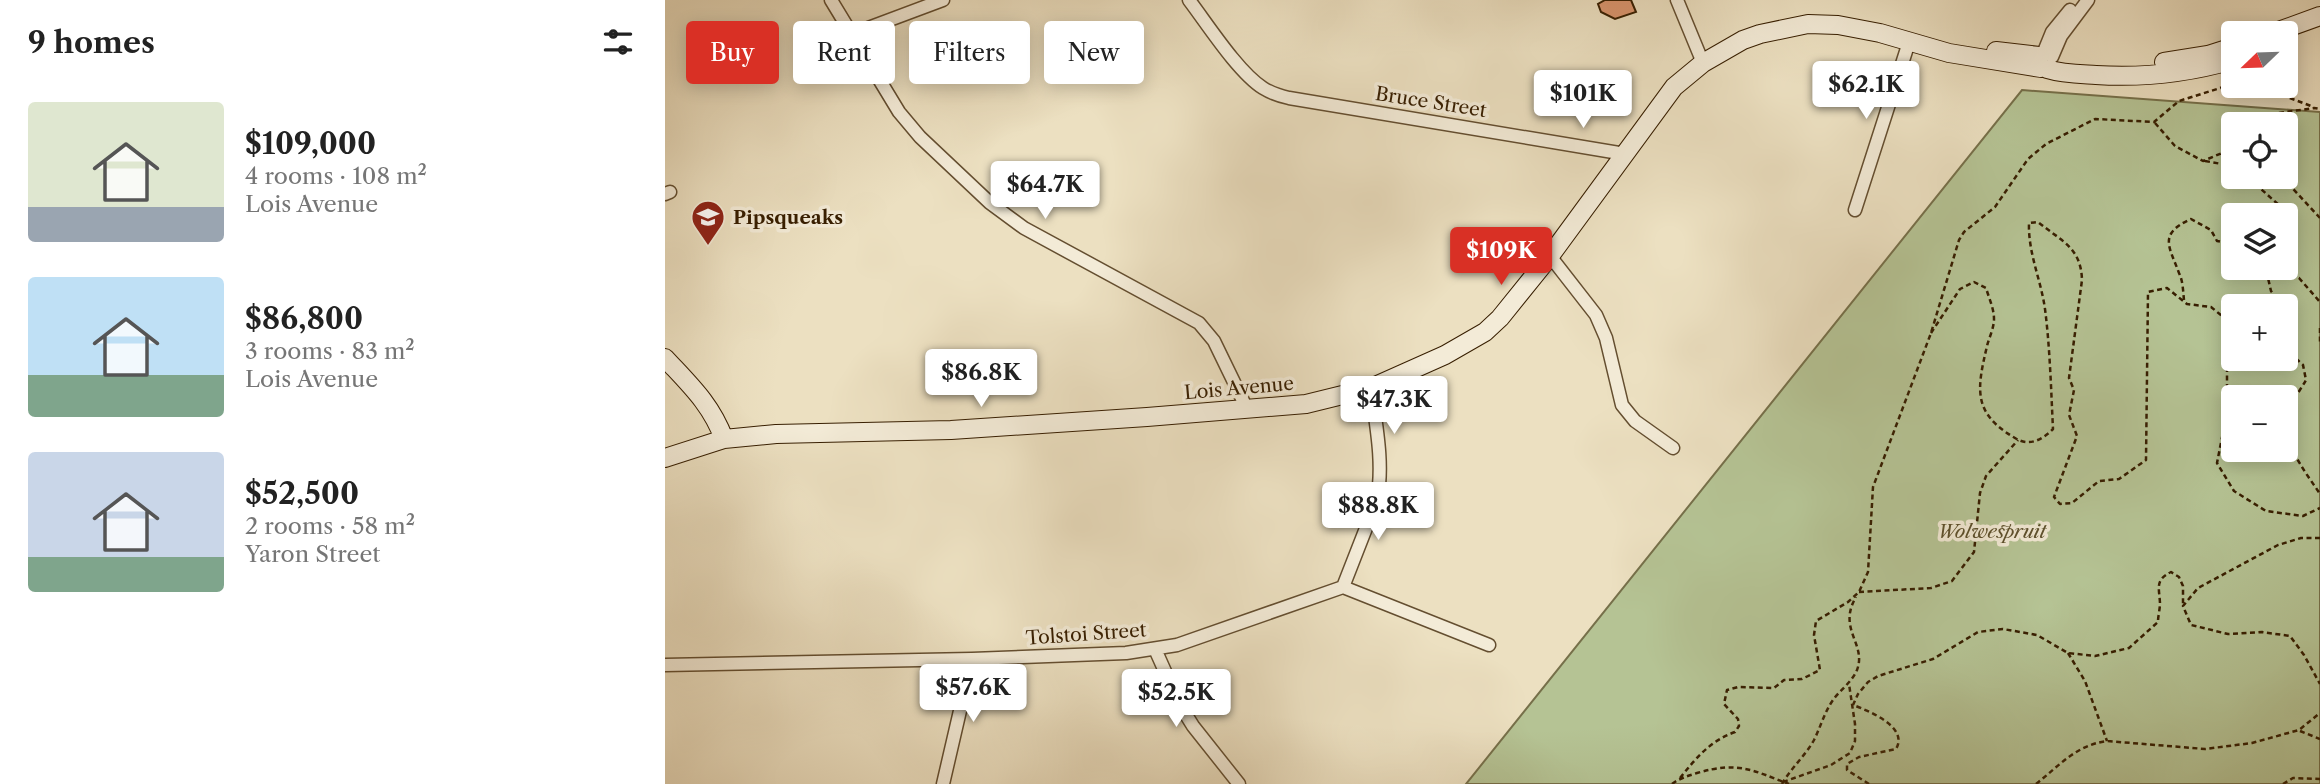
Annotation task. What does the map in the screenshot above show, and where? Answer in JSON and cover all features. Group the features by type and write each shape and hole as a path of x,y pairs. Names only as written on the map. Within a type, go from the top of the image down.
{"street":[{"path":"831,0 844,21"},
{"path":"885,21 943,0"},
{"name":"Bruce Street","path":"1189,0 1243,70 1264,89 1289,99 1625,154"},
{"path":"1677,0 1703,63"},
{"path":"2046,60 2052,32 2079,0"},
{"path":"2046,60 2088,0"},
{"path":"2298,24 2320,16"},
{"name":"Lois Avenue","path":"665,458 724,439 776,434 951,430 1247,409 1306,404 1371,388 1445,355 1485,332 1514,303 1674,87 1703,63 1742,40 1761,34 1808,24 1838,25 1912,42 1950,43 2046,60 2104,66 2154,64 2221,51"},
{"path":"2298,37 2320,29"},
{"path":"1855,210 1912,42"},
{"name":"Lois Avenue","path":"2046,60 2061,73 2111,76 2158,75 2221,63"},
{"path":"882,84 899,113 990,203 1024,228 1199,323 1214,341 1247,409"},
{"path":"1550,256 1596,315 1606,338 1622,405 1635,421 1673,448"},
{"path":"665,358 706,403 716,418 724,439"},
{"path":"1371,388 1377,432 1379,487 1377,500 1343,587 1489,645"},
{"name":"Tolstoi Street","path":"665,665 1126,653 1190,640 1343,587"},
{"path":"1155,649 1187,716 1239,784"},
{"path":"943,784 972,659"}],"path":[{"path":"1783,783 1814,740 1823,715 1835,696 1858,668 1854,639 1848,622 1850,607 1868,572 1873,487 1931,333 1959,240 1964,232 1995,207 2028,159 2046,144 2095,119 2154,122 2179,101 2221,88"},
{"path":"2289,98 2320,109"},
{"path":"2286,112 2314,108"},
{"path":"2154,122 2175,146 2203,161 2221,164"},
{"path":"2203,161 2221,153"},
{"path":"2261,189 2277,203"},
{"path":"2292,189 2320,218"},
{"path":"2185,302 2181,276 2168,246 2169,236 2181,224 2192,219 2211,230 2217,241 2221,242"},
{"path":"1931,333 1961,289 1974,282 1986,288 1994,320 1979,381 1980,399 1991,422 2018,440 2029,443 2044,438 2053,429 2045,308 2028,237 2029,223 2038,222 2077,253 2082,266 2083,280 2069,378 2074,390 2069,415 2077,436 2054,497 2060,504 2072,503 2099,481 2119,479 2146,460 2148,292 2167,288 2185,302 2211,307 2228,320 2227,412 2217,463 2234,491 2266,511 2304,516 2320,508"},
{"path":"2273,294 2268,278 2274,270 2299,278 2320,302"},
{"path":"2320,328 2320,345"},
{"path":"2298,360 2303,365 2306,380 2290,408 2288,426 2293,453 2320,494"},
{"path":"1672,784 1698,755 1720,737 1735,733 1739,726 1738,719 1724,704 1727,690 1738,687 1774,688 1784,680 1802,678 1820,670 1814,635 1816,621 1848,603 1859,592 1931,588 1952,581 1974,552 1980,493 1986,476 2018,440"},
{"path":"2183,606 2198,588 2278,545 2301,538 2320,538"},
{"path":"1853,705 1868,682 1878,676 1933,659 1979,632 2003,629 2037,635 2067,653 2095,656 2129,648 2158,622 2160,603 2157,586 2162,577 2171,572 2179,577 2183,606 2191,625 2228,634 2262,632 2290,636 2320,684"},
{"path":"2067,653 2085,681 2107,741"},
{"path":"1783,783 1808,775 1850,753 1855,741 1849,682"},
{"path":"1847,764 1859,757 1896,749 1899,745 1899,736 1891,727 1876,715 1853,705"},
{"path":"2036,784 2081,748 2107,741 2205,749 2252,743 2299,730 2320,713"},
{"path":"2299,730 2320,739"},
{"path":"1839,760 1847,764"},
{"path":"1847,764 1847,770 1853,776 1869,784"},
{"path":"1680,778 1715,768 1737,766 1790,784"},
{"path":"2283,784 2293,778 2320,779"}],"green space":[{"name":"Wolwespruit","path":"2022,90 2320,112 2320,784 1466,784"}],"building":[{"path":"1605,0 1631,0 1636,12 1615,19 1601,12 1598,4"}],"place":[{"name":"Pipsqueaks","path":"708,247"}]}
